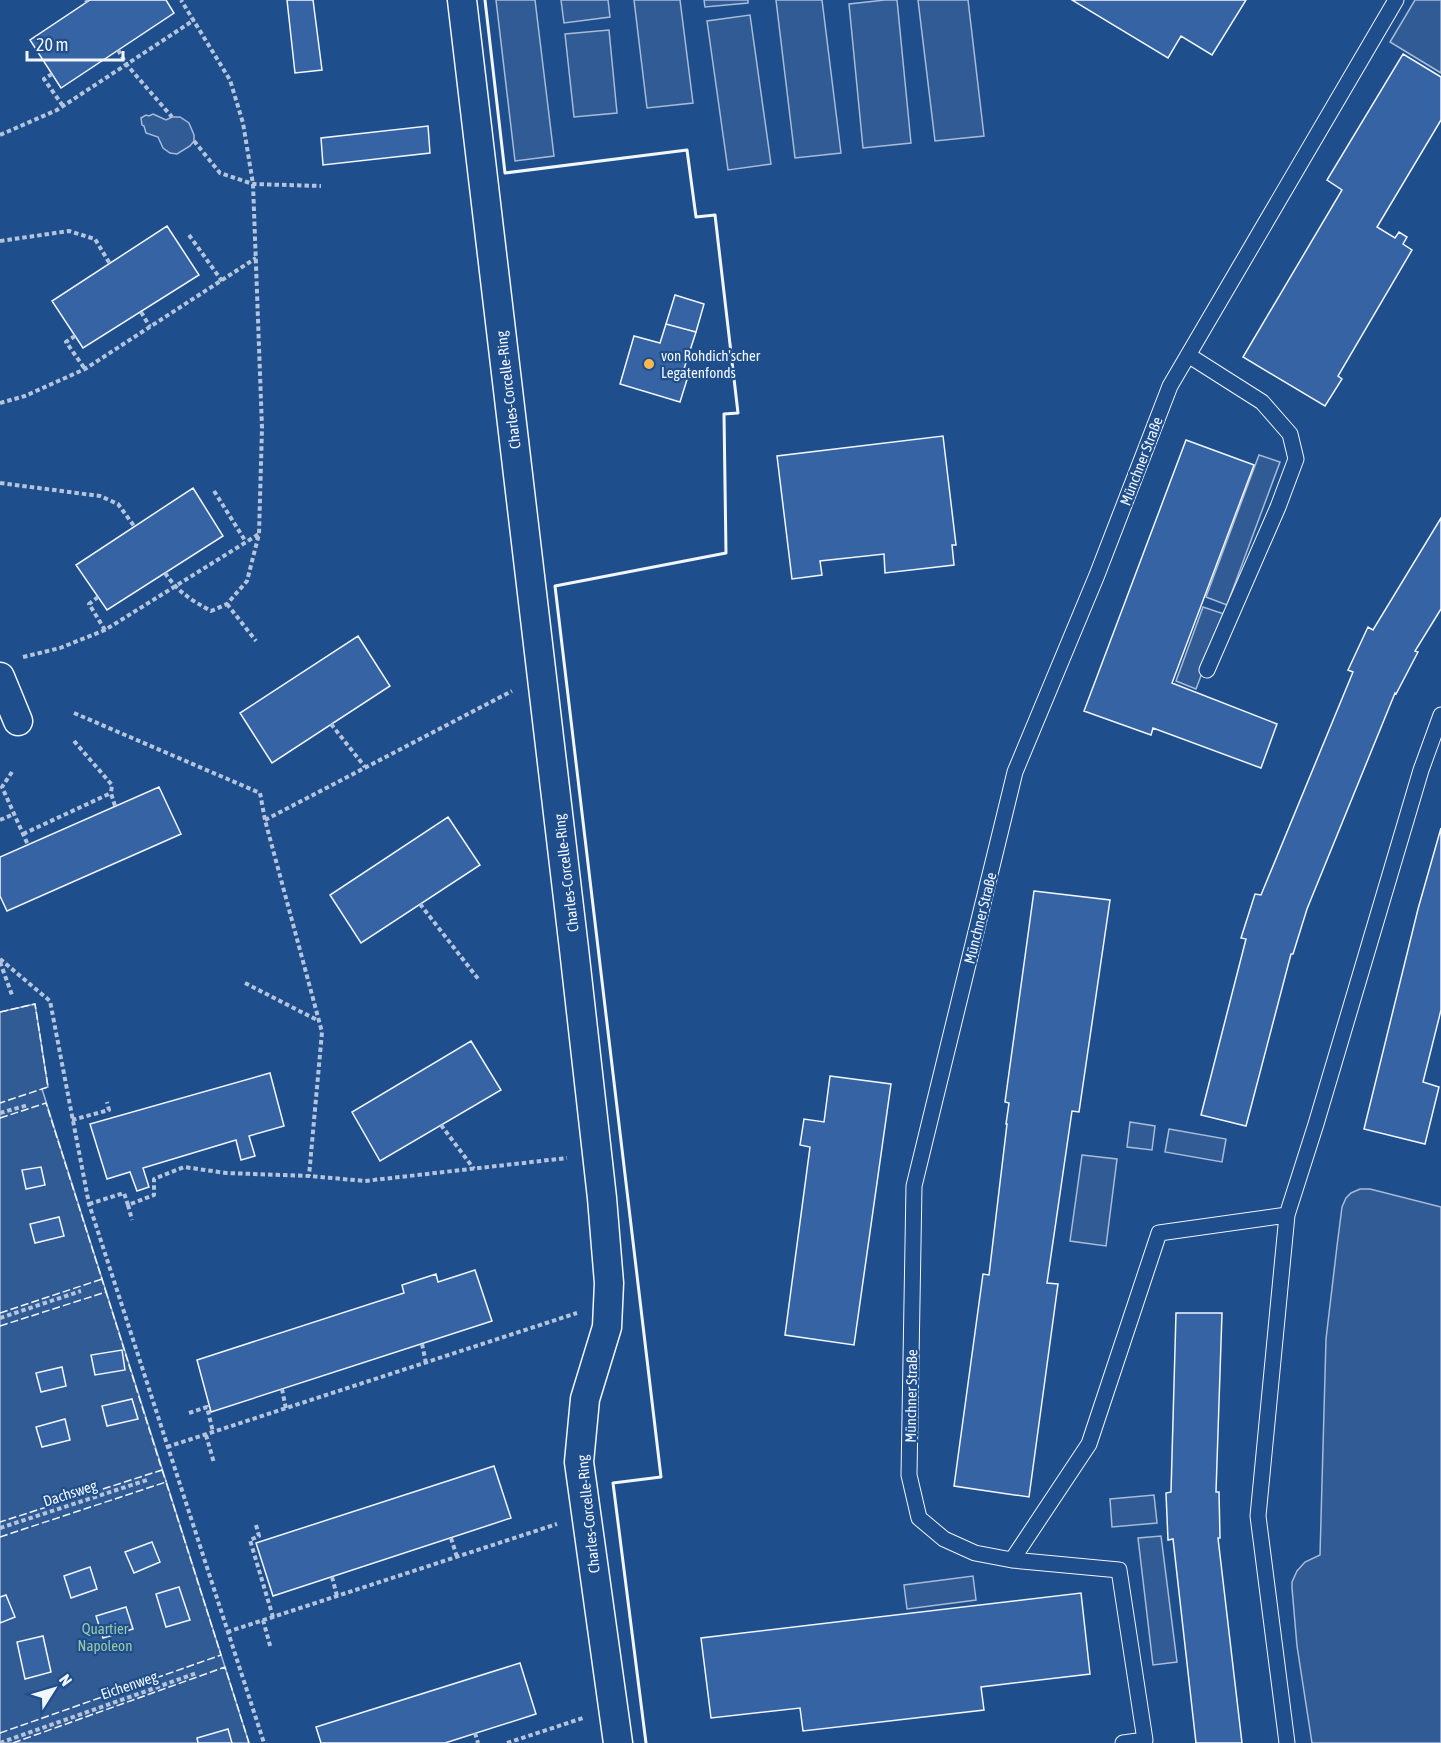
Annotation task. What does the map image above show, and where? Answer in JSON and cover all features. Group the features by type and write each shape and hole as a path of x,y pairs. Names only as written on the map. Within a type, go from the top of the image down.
{"street":[{"name":"Charles-Corcelle-Ring","path":"462,0 598,1155 609,1283 607,1327 584,1405 579,1462 618,1743"},
{"path":"0,677 18,721"}],"lane":[{"name":"Münchner Straße","path":"1124,1743 1145,1741 1119,1570 1012,1560 975,1553 944,1539 919,1518 909,1475 914,1186 1015,772 1097,575 1170,386 1396,0"},
{"path":"1188,355 1262,402 1290,434 1296,459 1278,507 1208,670"},
{"path":"1287,1743 1258,1516 1287,1215 1421,770 1441,715"},
{"path":"1012,1560 1089,1444 1159,1233 1287,1215"}],"path":[{"path":"165,573 174,587 211,610 227,604 247,581 259,534 262,428 253,184 243,123 230,80 182,0"},
{"path":"0,135 63,106 194,20"},
{"path":"118,50 172,117"},
{"path":"52,74 44,79 63,106"},
{"path":"194,141 220,173 253,184 321,186"},
{"path":"0,242 69,231 94,239 110,264"},
{"path":"189,235 222,281"},
{"path":"0,403 25,396 85,369 256,258"},
{"path":"141,312 150,327"},
{"path":"75,336 66,342 85,369"},
{"path":"0,483 100,496 118,504 135,526"},
{"path":"214,491 246,542"},
{"path":"22,657 60,648 105,630 259,534"},
{"path":"98,597 89,604 105,630"},
{"path":"227,604 256,641"},
{"path":"265,820 542,675"},
{"path":"74,713 260,793 265,820 322,1032 309,1176"},
{"path":"331,724 365,767"},
{"path":"74,741 112,785 111,793 115,806"},
{"path":"12,772 2,787 28,845"},
{"path":"23,834 111,793"},
{"path":"0,820 14,814"},
{"path":"420,904 479,980"},
{"path":"0,961 12,995"},
{"path":"0,961 50,1001 89,1204 264,1743"},
{"path":"245,983 320,1021"},
{"path":"72,1120 109,1110 107,1102"},
{"path":"0,1113 28,1105"},
{"path":"441,1125 474,1169"},
{"path":"128,1205 154,1195 154,1179 184,1167 226,1173 365,1180 598,1155"},
{"path":"89,1204 124,1193 132,1220"},
{"path":"0,1318 81,1292"},
{"path":"167,1447 608,1303"},
{"path":"422,1344 426,1363"},
{"path":"282,1389 286,1408"},
{"path":"189,1413 207,1407 213,1432"},
{"path":"206,1435 214,1463"},
{"name":"Dachsweg","path":"0,1528 147,1480"},
{"path":"227,1632 586,1514"},
{"path":"256,1525 260,1536 250,1540 273,1617"},
{"path":"451,1538 457,1557"},
{"path":"332,1577 337,1596"},
{"path":"262,1620 272,1649"},
{"name":"Eichenweg","path":"0,1743 197,1673"},
{"path":"507,1743 613,1708"},
{"path":"475,1733 478,1743"}],"shaded area":[{"path":"496,0 535,0 554,156 515,161"},
{"path":"561,0 608,0 610,17 564,23"},
{"path":"634,0 680,0 693,103 647,108"},
{"path":"704,0 748,0 748,3 705,7"},
{"path":"776,0 822,0 841,153 795,158"},
{"path":"897,0 911,143 863,148 849,4"},
{"path":"918,0 968,0 984,136 935,141"},
{"path":"1415,0 1441,0 1441,73 1390,42"},
{"path":"750,15 771,164 728,170 707,21"},
{"path":"609,30 617,113 574,117 565,34"},
{"path":"153,114 166,120 180,117 189,123 194,141 177,154 170,153 163,148 158,137 146,133 142,125 141,118"},
{"path":"1259,455 1280,462 1227,605 1206,597"},
{"path":"1203,607 1224,614 1196,689 1176,681"},
{"name":"Quartier Napoleon","path":"35,1004 48,1087 42,1089 249,1743 0,1743 0,1012"},
{"path":"1130,1122 1155,1126 1152,1150 1127,1147"},
{"path":"1169,1129 1226,1139 1222,1162 1165,1152"},
{"path":"1082,1155 1117,1159 1106,1246 1070,1241"},
{"path":"1360,1189 1370,1189 1441,1207 1441,1743 1312,1743 1297,1646 1292,1582 1297,1571 1305,1562 1320,1555 1326,1339 1342,1207 1351,1193"},
{"path":"1154,1495 1157,1523 1112,1527 1110,1499"},
{"path":"1161,1536 1177,1662 1153,1665 1138,1538"},
{"path":"973,1576 976,1600 907,1609 904,1585"}],"building":[{"path":"90,0 166,0 174,13 61,88 30,40"},
{"path":"287,0 313,0 322,70 295,73"},
{"path":"1072,0 1246,0 1212,55 1181,36 1168,58"},
{"path":"1403,54 1441,77 1441,120 1377,227 1395,238 1399,232 1407,237 1403,244 1412,250 1338,376 1342,379 1325,406 1243,357 1342,190 1327,180"},
{"path":"428,126 430,153 323,165 321,138"},
{"path":"167,226 199,275 83,348 52,301"},
{"path":"675,295 704,304 696,332 666,324"},
{"path":"666,324 696,332 683,372 689,373 680,402 620,384 634,336 660,343"},
{"path":"943,436 956,545 952,545 954,565 885,573 884,554 820,561 822,575 792,579 777,456"},
{"path":"1186,440 1254,465 1172,683 1277,724 1261,768 1153,728 1151,735 1084,711"},
{"path":"193,488 223,536 107,610 76,565"},
{"path":"1441,518 1441,609 1415,651 1418,652 1395,693 1307,909 1293,954 1291,954 1246,1126 1201,1115 1246,939 1241,938 1255,894 1261,895 1353,672 1348,670 1368,627 1373,630"},
{"path":"358,636 390,686 272,763 240,713"},
{"path":"159,787 181,834 7,911 0,896 0,857"},
{"path":"448,817 480,865 361,943 330,895"},
{"path":"1441,828 1441,1010 1423,1082 1439,1087 1425,1144 1364,1129 1418,909"},
{"path":"1034,891 1110,900 1079,1112 1072,1111 1047,1283 1058,1284 1029,1497 954,1486 983,1274 989,1275 1009,1103 1005,1102"},
{"path":"471,1041 501,1090 380,1161 352,1112"},
{"path":"270,1073 284,1126 249,1136 255,1156 241,1160 236,1140 143,1168 149,1187 137,1191 130,1172 107,1179 90,1124"},
{"path":"830,1076 891,1084 854,1345 785,1335 810,1147 800,1145 804,1119 824,1122"},
{"path":"41,1167 45,1185 26,1189 22,1170"},
{"path":"59,1217 64,1236 35,1243 30,1224"},
{"path":"475,1270 492,1321 211,1412 197,1360 404,1293 402,1285 436,1274 438,1282"},
{"path":"1176,1313 1222,1313 1216,1492 1219,1492 1220,1538 1218,1538 1242,1743 1196,1743 1173,1539 1168,1540 1166,1493 1171,1492"},
{"path":"122,1350 125,1370 95,1375 91,1355"},
{"path":"62,1367 66,1386 41,1392 36,1373"},
{"path":"132,1399 138,1419 107,1426 102,1406"},
{"path":"65,1419 70,1440 42,1447 36,1427"},
{"path":"494,1466 511,1518 273,1596 256,1543"},
{"path":"152,1542 160,1562 134,1573 125,1552"},
{"path":"90,1567 97,1589 71,1598 64,1576"},
{"path":"179,1587 190,1620 166,1627 156,1594"},
{"path":"1081,1593 1090,1674 981,1687 984,1710 803,1731 800,1708 711,1718 701,1638"},
{"path":"6,1595 15,1617 0,1623 0,1597"},
{"path":"126,1607 133,1629 103,1638 96,1616"},
{"path":"43,1636 51,1672 25,1679 17,1642"},
{"path":"520,1663 536,1714 445,1743 321,1743 316,1727"},
{"path":"228,1729 232,1743 198,1743 197,1738"}],"fence":[{"path":"0,1012 35,1004 48,1087 0,1103"},
{"path":"0,1118 46,1103 106,1292"},
{"path":"0,1313 102,1279"},
{"path":"0,1326 106,1292 162,1470 0,1522"},
{"path":"162,1470 166,1482"},
{"path":"0,1537 166,1482 221,1655 0,1733"},
{"path":"13,1743 225,1667 249,1743"}],"wall":[{"path":"485,0 505,173 687,150 696,217 715,215 738,413 724,414 726,553 555,586 661,1477 613,1483 646,1743"}],"place":[{"name":"von Rohdich'scher Legatenfonds","path":"649,364"}]}
